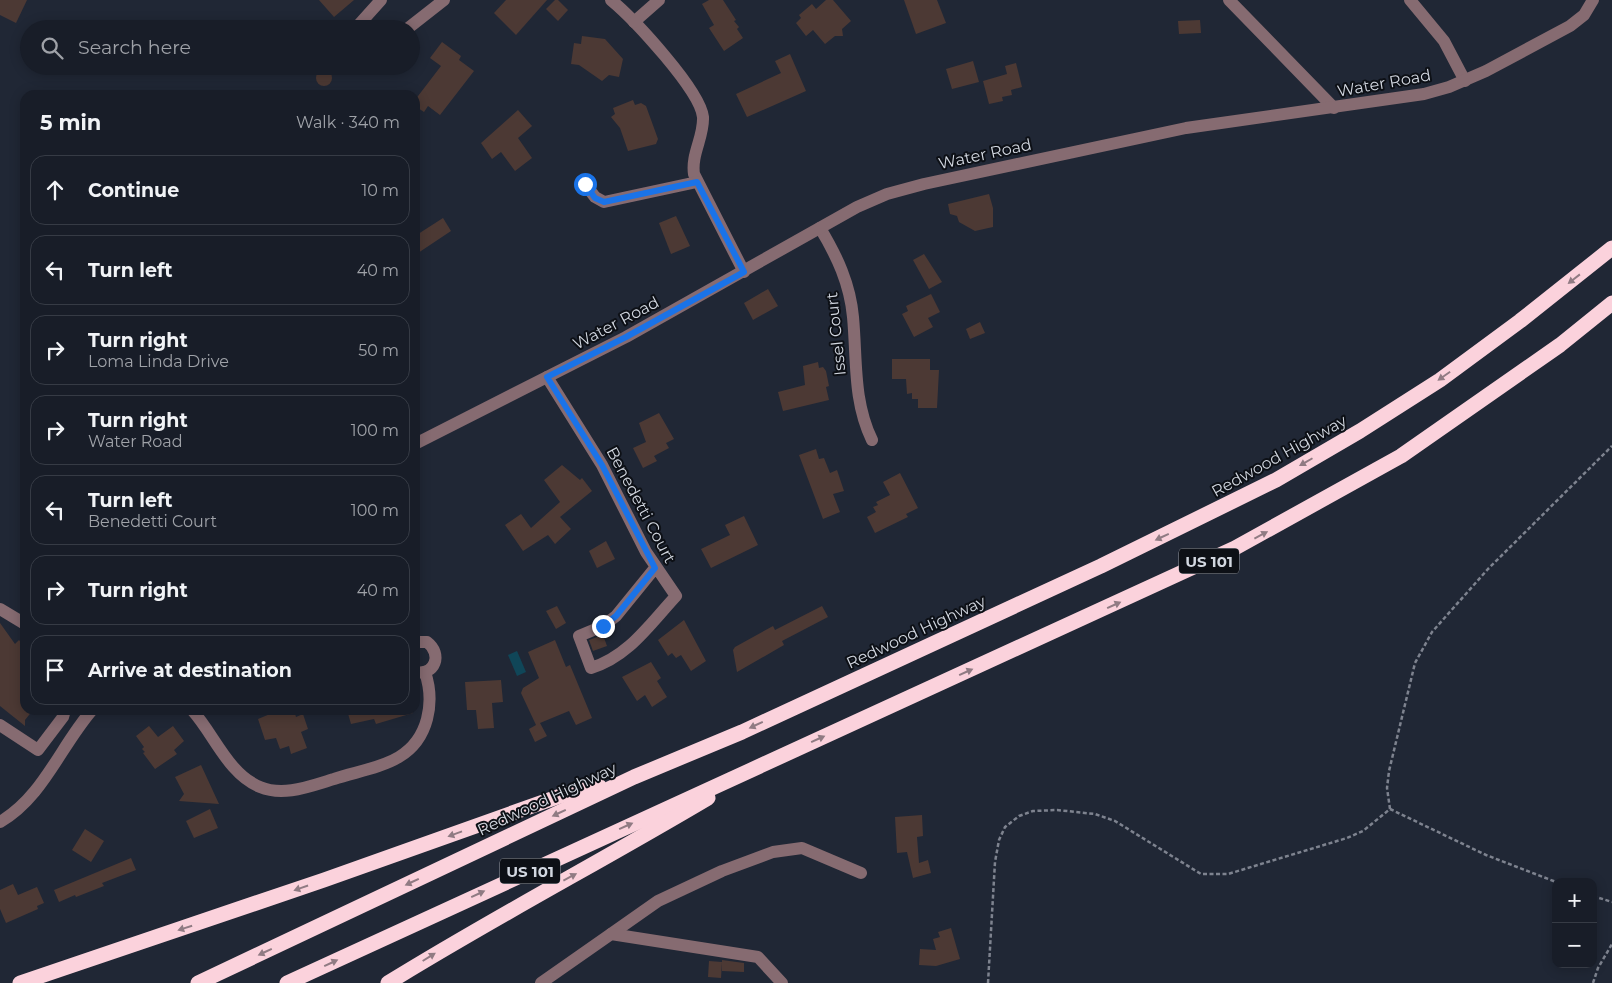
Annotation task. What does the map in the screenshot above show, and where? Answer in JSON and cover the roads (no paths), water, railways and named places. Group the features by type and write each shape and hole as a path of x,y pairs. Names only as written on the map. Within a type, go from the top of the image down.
{"highway":[{"name":"Redwood Highway","path":"198,983 634,777 742,732 1083,574 1276,480 1360,431 1440,380 1520,321 1612,248"},
{"name":"US 101","path":"287,983 1209,561 1321,503 1401,456 1482,402 1560,345 1612,303"},
{"path":"388,983 470,932 610,856 774,759"},
{"path":"20,983 306,887 563,795 634,777"}],"street":[{"path":"363,20 380,0"},
{"path":"419,20 444,0"},
{"path":"612,0 634,22 698,100 703,125 693,159 694,174 744,272"},
{"path":"634,22 659,0"},
{"path":"1229,0 1334,108"},
{"path":"1410,0 1444,41 1465,81"},
{"name":"Water Road","path":"420,441 626,337 864,203 904,188 1186,128 1424,94 1465,81 1577,22 1593,0"},
{"path":"585,184 595,198 604,202 697,182"},
{"name":"Issel Court","path":"820,228 838,257 847,284 853,315 858,400 863,421 872,440"},
{"name":"Benedetti Court","path":"547,377 602,465 655,568 676,596 632,645 616,658 591,668 578,636 603,626 616,616 655,568"},
{"path":"0,609 20,621"},
{"path":"196,715 231,763 246,779 270,790 297,790 390,761 411,747 420,735 430,710 430,690 420,672 430,670 436,661 435,650 428,642 420,642"},
{"path":"0,725 38,750 64,715"},
{"path":"0,822 14,814 33,794 88,715"},
{"path":"540,983 658,902 722,870 773,852 802,848 860,873"},
{"path":"611,934 758,957 782,983"}],"water":[{"path":"517,651 526,672 517,676 508,655"}]}
